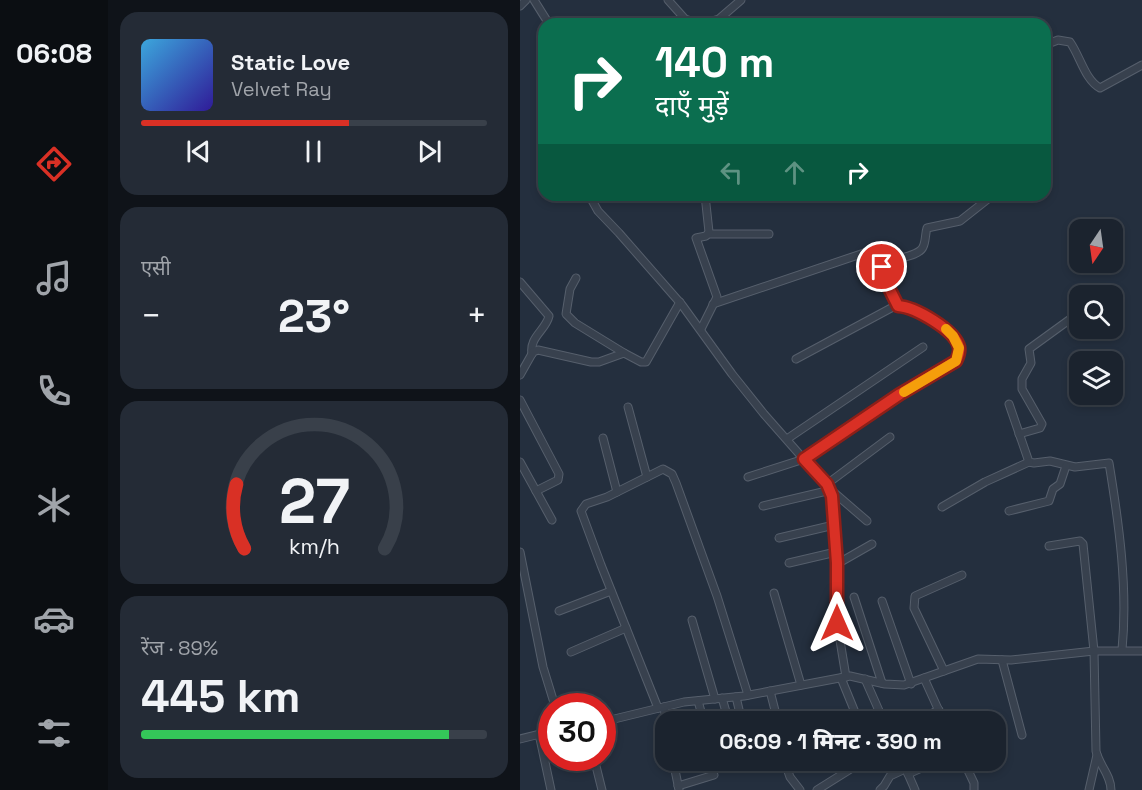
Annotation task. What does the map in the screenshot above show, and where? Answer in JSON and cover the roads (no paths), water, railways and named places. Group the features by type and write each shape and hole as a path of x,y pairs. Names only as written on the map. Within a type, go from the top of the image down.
{"street":[{"path":"520,6 526,0"},
{"path":"534,0 545,18"},
{"path":"668,0 684,18"},
{"path":"720,18 741,0"},
{"path":"1051,43 1058,40 1070,42 1086,71 1100,88 1141,65"},
{"path":"592,201 598,212 619,232 680,302 738,381 804,459 829,487 867,521"},
{"path":"705,201 708,234"},
{"path":"898,306 882,272 884,264 894,259 918,254 923,248 927,228 960,221 985,201"},
{"path":"701,329 717,297 696,238 708,234 769,234"},
{"path":"713,304 864,253 884,264"},
{"path":"576,278 570,289 566,314 641,363 646,362 680,302"},
{"path":"520,282 549,316 532,342 532,354"},
{"path":"748,477 804,459 900,394 956,361 959,348 953,336 945,329 911,309 898,306 796,359"},
{"path":"1019,434 1040,428 1042,424 1021,384 1031,363 1029,349 1069,320"},
{"path":"787,439 923,347"},
{"path":"520,375 532,354 538,350 595,362 624,353"},
{"path":"520,400 559,474 558,480 536,491"},
{"path":"1009,404 1029,462"},
{"path":"628,407 647,477"},
{"path":"763,506 829,487 890,437"},
{"path":"604,438 617,492"},
{"path":"942,507 985,482 1029,462 1034,464 1050,461 1075,467 1109,463 1119,528 1125,625 1123,650"},
{"path":"520,462 552,520"},
{"path":"1009,511 1049,501 1053,489 1060,484 1066,466"},
{"path":"662,711 611,591 582,511 586,504 617,492 663,469 668,470 674,477 717,596 748,695"},
{"path":"829,487 837,564 836,616 843,677 855,711"},
{"path":"779,538 834,525"},
{"path":"1049,546 1080,541 1083,544 1094,651 1097,755 1089,790"},
{"path":"837,564 872,544"},
{"path":"520,552 542,667 551,693"},
{"path":"789,563 836,552"},
{"path":"944,671 914,608 913,600 915,596 962,575"},
{"path":"559,611 611,591"},
{"path":"774,593 801,685"},
{"path":"854,597 882,683"},
{"path":"882,601 911,684"},
{"path":"692,620 724,711"},
{"path":"571,652 626,628"},
{"path":"616,718 661,707 736,697 843,677 894,685 911,684 978,659 1002,660 1094,651 1141,651"},
{"path":"1002,660 1022,735"},
{"path":"924,678 939,710"},
{"path":"865,679 879,711"},
{"path":"770,691 775,711"},
{"path":"736,697 739,711"},
{"path":"698,701 701,711"},
{"path":"520,739 538,734"},
{"path":"1097,755 1110,779 1111,790"},
{"path":"547,771 551,790"},
{"path":"598,771 602,790"},
{"path":"675,771 679,788 714,775"},
{"path":"788,771 800,790"},
{"path":"817,790 847,771"},
{"path":"968,771 974,790"},
{"path":"880,790 890,776 907,772 915,790"}]}
